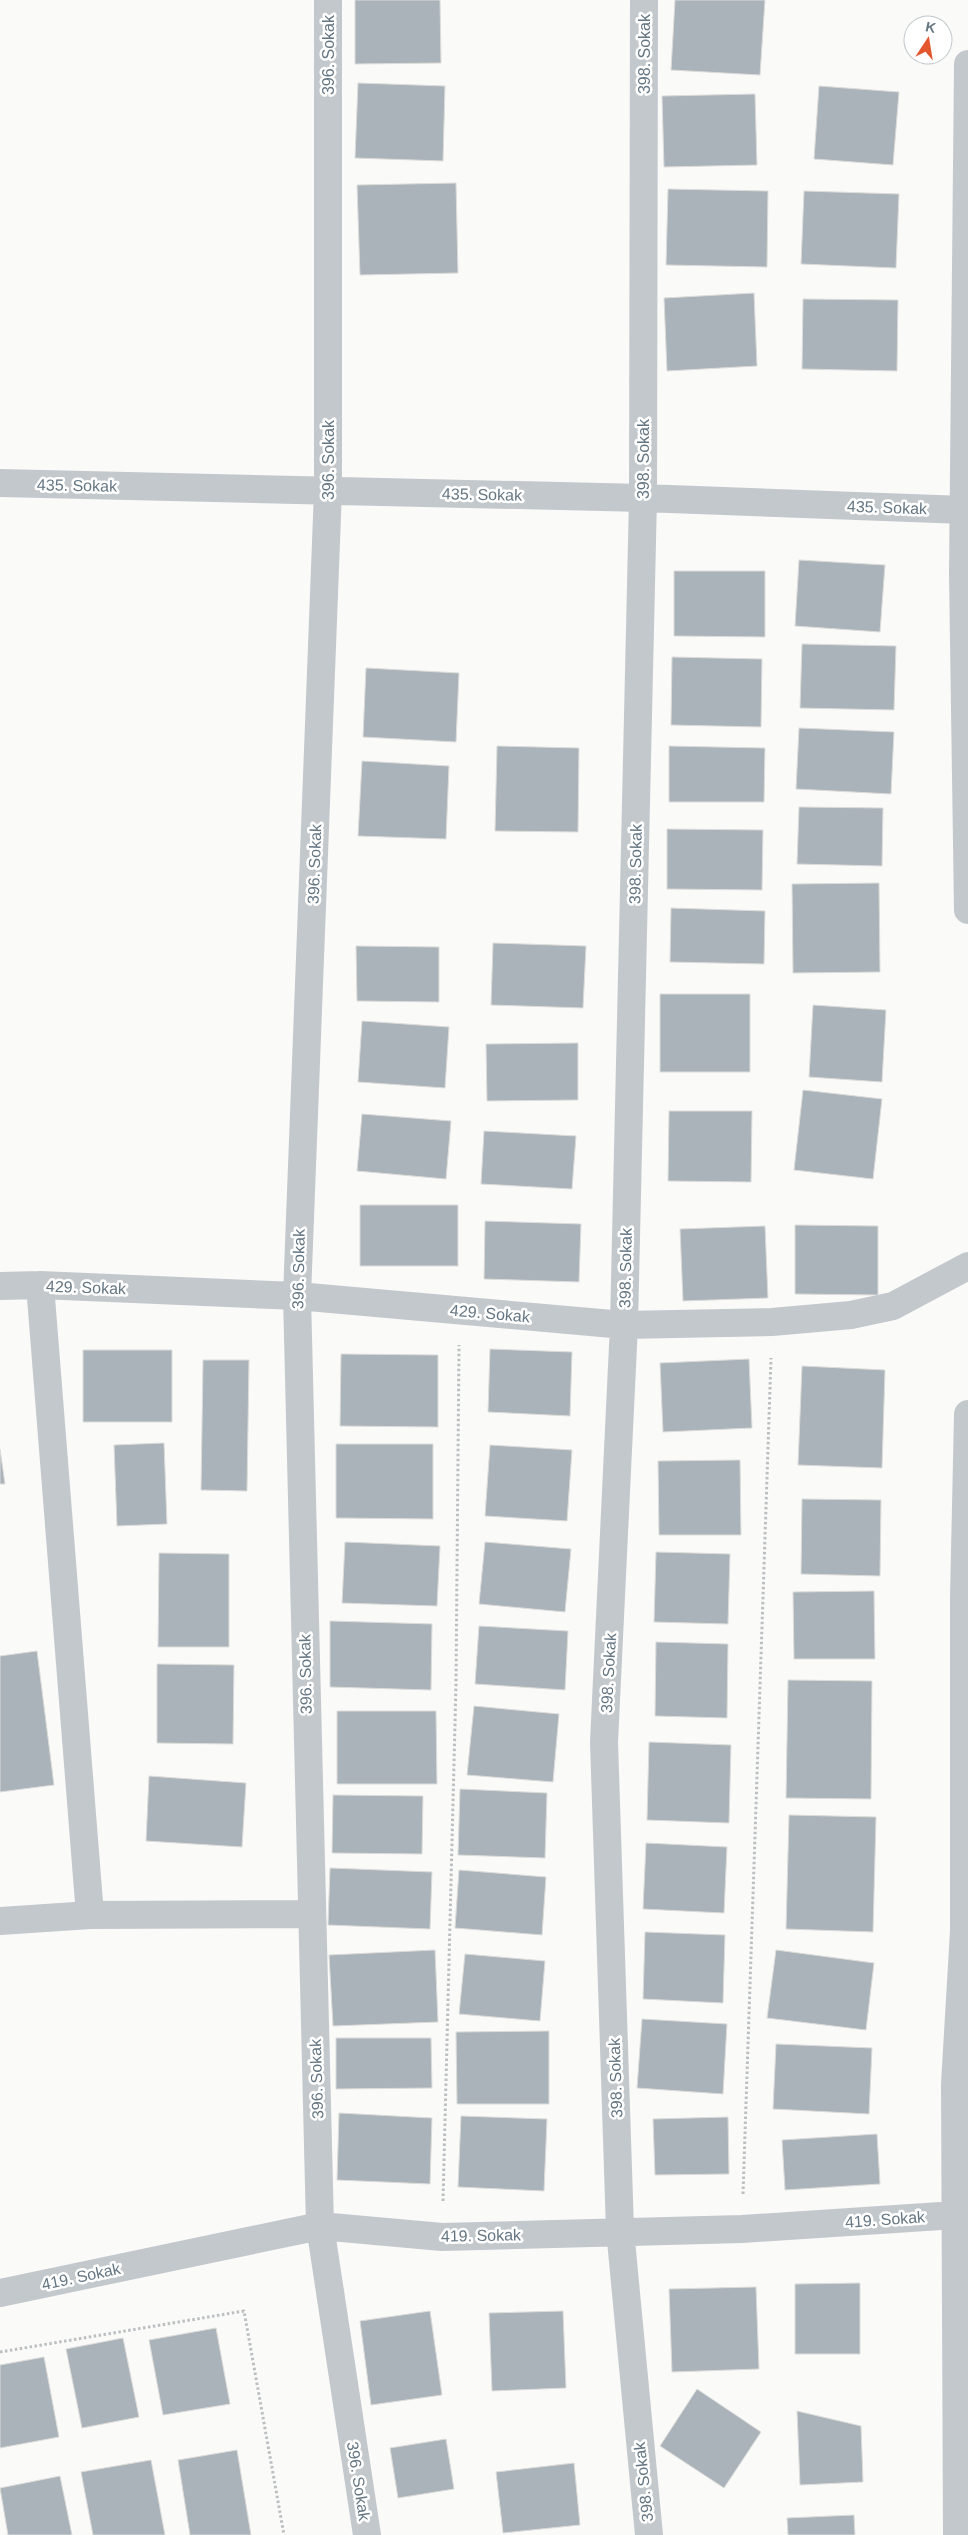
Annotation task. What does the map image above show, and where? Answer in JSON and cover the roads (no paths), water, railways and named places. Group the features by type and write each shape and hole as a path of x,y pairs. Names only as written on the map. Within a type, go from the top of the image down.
{"street":[{"name":"396. Sokak","path":"328,0 328,490 297,1296 320,2226 367,2535"},
{"name":"398. Sokak","path":"644,0 643,498 624,1325 604,1742 620,2230 649,2535"},
{"path":"968,64 964,510 968,910"},
{"name":"435. Sokak","path":"0,483 643,498 964,510"},
{"name":"429. Sokak","path":"0,1286 40,1285 297,1296 624,1325 772,1322 851,1315 893,1306 968,1266"},
{"path":"40,1285 90,1916"},
{"path":"957,2535 962,2215 955,2084 966,1931 968,1414"},
{"path":"0,1921 90,1916 311,1914"},
{"name":"419. Sokak","path":"0,2293 320,2226 442,2237 620,2230 742,2228 962,2215"}]}
